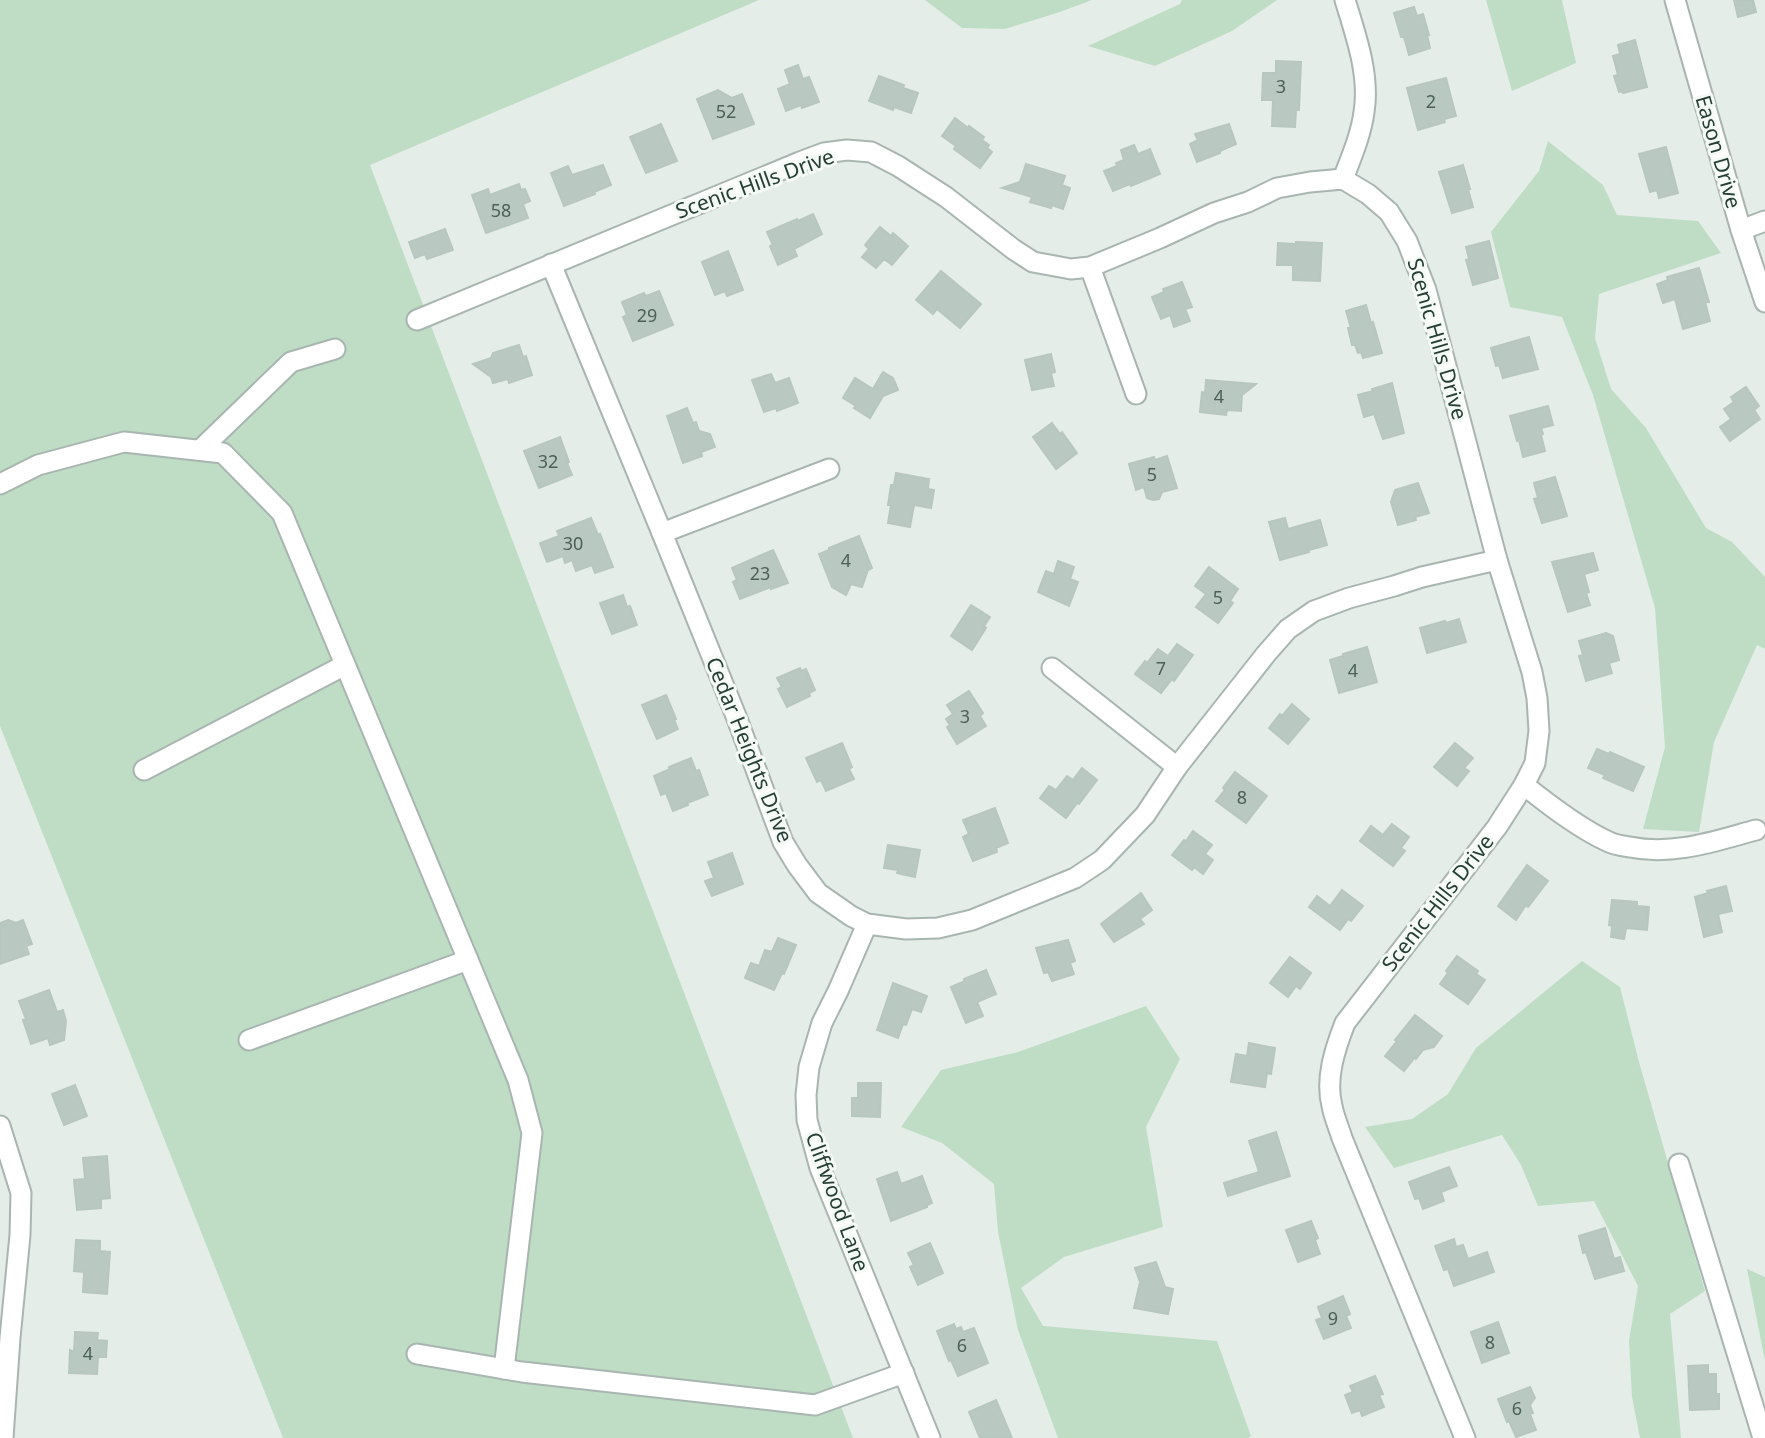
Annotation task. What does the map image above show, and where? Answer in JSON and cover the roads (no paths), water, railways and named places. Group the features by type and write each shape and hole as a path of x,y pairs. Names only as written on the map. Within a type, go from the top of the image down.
{"street":[{"path":"1343,180 1364,111 1365,77 1345,0"},
{"name":"Eason Drive","path":"1675,0 1741,230 1765,302"},
{"name":"Scenic Hills Drive","path":"417,320 800,162 824,153 847,150 871,152 898,166 946,197 1033,262 1070,269 1090,267 1278,188 1310,182 1343,180 1368,194 1389,212 1407,240 1426,290 1497,560 1532,672 1537,698 1539,731 1535,762 1524,785 1497,827 1345,1023 1335,1047 1330,1074 1331,1104 1342,1138 1465,1438"},
{"path":"1741,230 1765,221"},
{"name":"Cedar Heights Drive","path":"551,264 736,716 783,842 818,893 867,924 906,929 939,928 972,920 1075,878 1102,860 1145,815 1177,767 1288,629 1314,611 1349,598 1422,577 1497,560"},
{"path":"1090,267 1136,394"},
{"path":"200,450 291,362 335,349"},
{"path":"0,484 38,466 124,442 223,453 282,513 518,1080 532,1133 504,1369"},
{"path":"662,533 829,469"},
{"path":"144,770 345,665"},
{"path":"1052,668 1177,767"},
{"path":"1524,785 1562,814 1610,843 1635,848 1665,851 1756,830"},
{"name":"Cliffwood Lane","path":"867,924 822,1023 809,1067 807,1120 820,1168 930,1438"},
{"path":"249,1040 468,960"},
{"path":"0,1126 21,1193 3,1438"},
{"path":"1679,1164 1763,1438"},
{"path":"417,1354 504,1369 815,1405 904,1373"}]}
